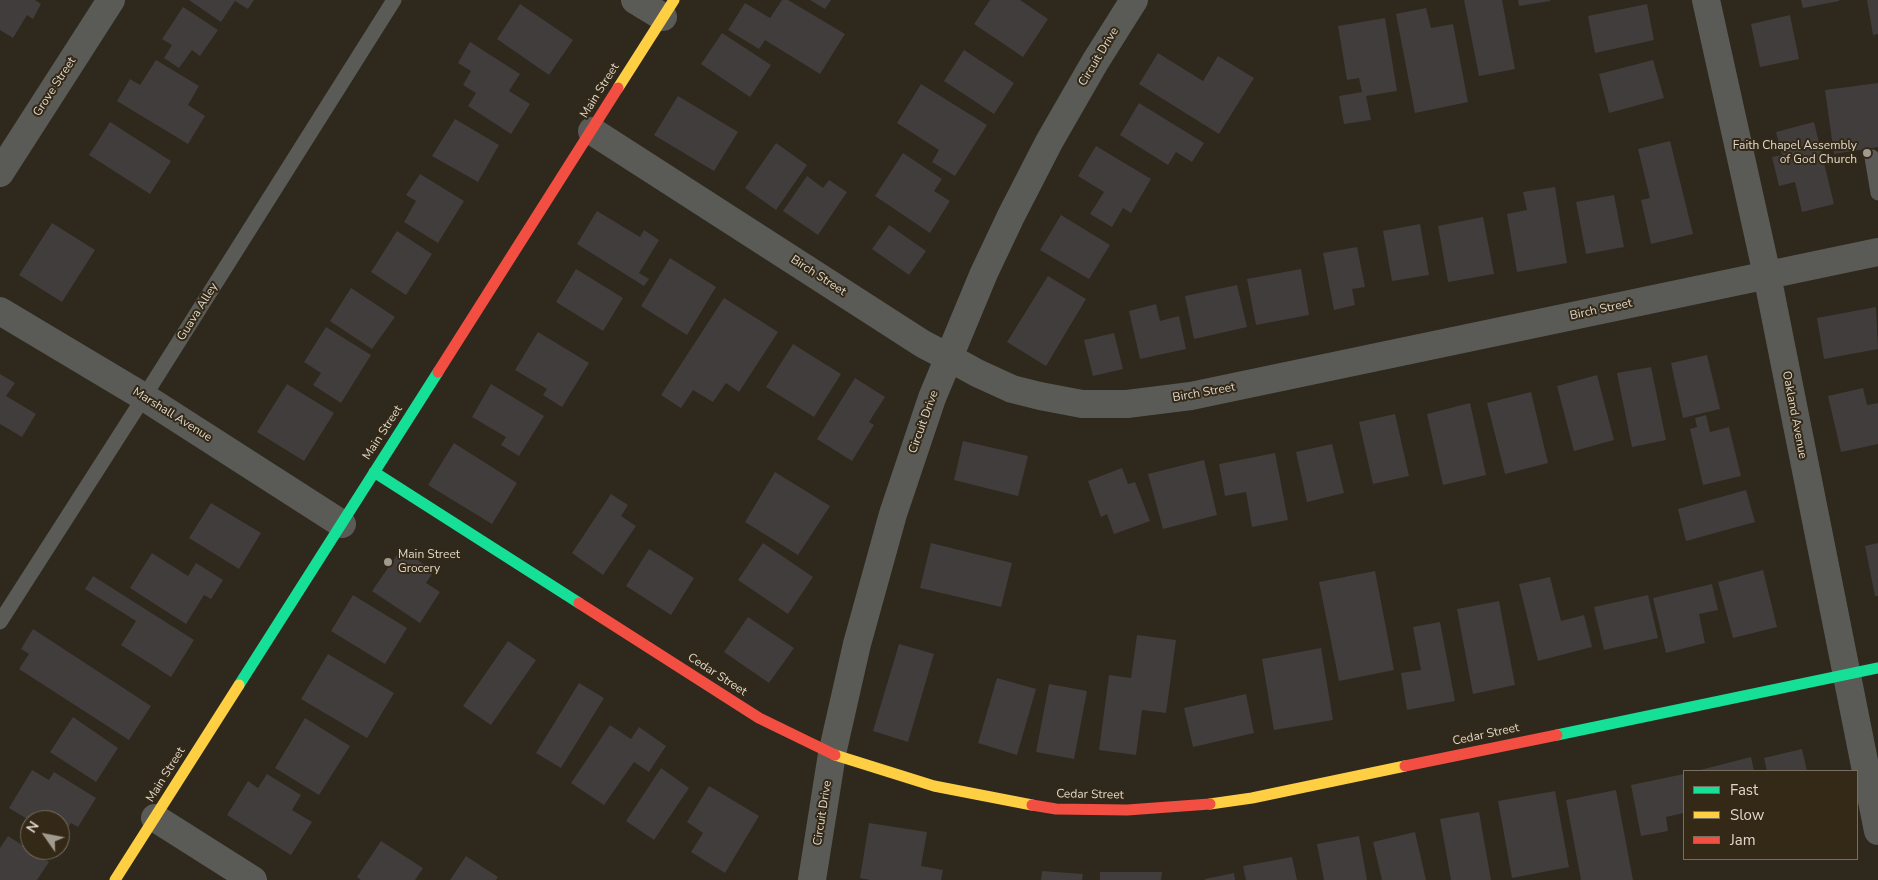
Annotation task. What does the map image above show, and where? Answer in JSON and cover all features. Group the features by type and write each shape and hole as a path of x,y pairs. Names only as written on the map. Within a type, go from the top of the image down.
{"street":[{"name":"Grove Street","path":"0,174 111,0"},
{"path":"636,0 669,9"},
{"name":"Circuit Drive","path":"812,880 832,754 860,634 893,514 913,452 948,358 1007,224 1049,142 1095,62 1134,0"},
{"name":"Oakland Avenue","path":"1706,0 1767,275 1878,831"},
{"name":"Main Street","path":"115,880 669,9"},
{"name":"Birch Street","path":"592,131 948,358 1012,389 1082,404 1128,404 1191,396 1878,252"},
{"name":"Marshall Avenue","path":"0,312 144,397 342,524"},
{"name":"Cedar Street","path":"374,472 759,718 832,754 934,786 1056,809 1127,810 1204,805 1252,798 1878,668"},
{"path":"155,818 253,880"}],"lane":[{"name":"Guava Alley","path":"0,622 394,0"},
{"path":"1872,157 1878,193"}],"building":[{"path":"0,0 35,0 41,4 33,19 27,15 13,38 0,30"},
{"path":"189,0 254,0 248,9 235,1 221,22"},
{"path":"782,0 788,0 845,34 820,74 765,40 759,49 728,30 745,3 770,18"},
{"path":"810,0 831,0 825,9"},
{"path":"990,0 1020,0 1048,19 1023,57 974,24"},
{"path":"1464,0 1502,0 1515,69 1479,76"},
{"path":"1518,0 1550,0 1550,1 1519,6"},
{"path":"1801,0 1839,0 1839,1 1803,8"},
{"path":"1867,0 1878,0 1878,34 1873,35"},
{"path":"520,4 573,40 549,75 497,39"},
{"path":"1647,4 1654,40 1595,53 1588,16"},
{"path":"183,7 218,30 200,56 192,50 179,68 164,58 172,45 162,39"},
{"path":"1426,8 1431,28 1453,24 1468,102 1415,113 1396,14"},
{"path":"1790,15 1799,59 1760,67 1751,24"},
{"path":"1385,18 1397,91 1366,96 1371,120 1344,124 1339,96 1362,92 1359,78 1347,80 1338,26"},
{"path":"722,33 771,65 750,97 701,64"},
{"path":"470,42 520,74 509,91 530,104 511,134 468,106 476,93 463,85 471,71 458,63"},
{"path":"964,50 1014,83 994,114 944,81"},
{"path":"1158,53 1203,81 1218,56 1254,78 1219,134 1139,84"},
{"path":"156,60 199,86 188,105 205,116 188,144 117,101 130,79 140,85"},
{"path":"1653,60 1664,98 1609,113 1599,74"},
{"path":"1878,83 1878,147 1834,154 1825,90"},
{"path":"921,84 987,125 955,176 932,162 939,150 897,123"},
{"path":"678,96 738,132 714,171 654,135"},
{"path":"1139,103 1204,143 1192,162 1176,152 1168,165 1120,135"},
{"path":"455,119 499,145 478,182 432,156"},
{"path":"110,122 171,161 150,194 89,155"},
{"path":"1814,122 1834,204 1802,212 1795,182 1779,186 1772,157 1782,155 1776,132"},
{"path":"1670,141 1693,234 1651,244 1641,200 1650,198 1638,149"},
{"path":"776,143 807,165 776,210 745,188"},
{"path":"1096,146 1151,179 1131,213 1123,208 1112,227 1090,214 1104,192 1078,176"},
{"path":"903,153 942,179 934,191 950,201 930,233 875,196"},
{"path":"420,174 464,201 438,243 404,222 416,201 406,195"},
{"path":"807,176 823,188 829,180 847,192 818,235 783,211"},
{"path":"1555,187 1567,263 1517,272 1507,214 1527,210 1523,192"},
{"path":"1614,195 1624,247 1586,254 1576,202"},
{"path":"597,211 640,237 644,230 659,240 639,273 649,279 644,286 577,244"},
{"path":"1061,215 1110,245 1089,279 1040,250"},
{"path":"1483,217 1494,274 1448,282 1438,226"},
{"path":"52,223 95,250 62,302 19,275"},
{"path":"1420,224 1429,275 1392,281 1383,231"},
{"path":"889,225 926,251 909,275 872,249"},
{"path":"397,231 432,254 406,295 371,272"},
{"path":"1357,247 1365,287 1352,289 1355,305 1334,310 1323,253"},
{"path":"670,258 716,287 687,335 641,306"},
{"path":"576,269 623,298 603,331 556,302"},
{"path":"1301,269 1309,315 1256,325 1247,279"},
{"path":"1048,276 1086,299 1046,366 1007,342"},
{"path":"1237,285 1247,327 1194,339 1185,296"},
{"path":"351,288 395,317 372,349 330,321"},
{"path":"724,298 778,332 739,392 726,383 713,402 693,390 681,408 661,395"},
{"path":"1156,304 1160,321 1179,316 1186,349 1140,359 1129,311"},
{"path":"1876,307 1878,349 1824,359 1817,318"},
{"path":"326,327 371,355 341,403 313,385 321,373 304,362"},
{"path":"538,332 589,363 562,407 543,395 547,389 515,370"},
{"path":"1114,333 1123,369 1093,376 1084,340"},
{"path":"793,344 841,374 814,417 766,387"},
{"path":"1707,355 1720,409 1683,418 1671,363"},
{"path":"1651,367 1666,440 1632,447 1617,373"},
{"path":"0,374 15,383 6,396 36,414 22,437 0,424"},
{"path":"1597,375 1614,440 1574,451 1557,386"},
{"path":"855,378 885,397 869,422 874,425 852,461 817,439"},
{"path":"287,384 334,413 304,461 257,432"},
{"path":"491,384 544,416 519,456 501,445 506,437 472,417"},
{"path":"1863,388 1867,405 1878,403 1878,444 1841,452 1828,396"},
{"path":"1531,392 1548,463 1505,474 1487,403"},
{"path":"1470,403 1486,475 1443,485 1427,414"},
{"path":"1395,414 1409,476 1373,484 1359,422"},
{"path":"1706,415 1710,432 1729,427 1741,476 1703,485 1690,429 1697,427 1695,418"},
{"path":"963,441 1028,456 1018,496 954,480"},
{"path":"454,443 517,483 492,524 428,485"},
{"path":"1332,444 1344,493 1307,502 1296,452"},
{"path":"1275,453 1288,520 1252,527 1246,492 1225,496 1219,464"},
{"path":"1204,460 1217,515 1163,529 1148,474"},
{"path":"1122,468 1128,484 1135,482 1150,521 1114,534 1107,514 1101,517 1088,481"},
{"path":"775,472 830,506 798,555 745,522"},
{"path":"1746,490 1755,522 1686,541 1678,509"},
{"path":"611,494 628,505 621,516 636,526 603,575 572,553"},
{"path":"211,503 261,533 239,569 189,538"},
{"path":"763,543 813,577 788,614 738,580"},
{"path":"931,543 1012,563 1001,607 920,588"},
{"path":"1878,543 1878,596 1875,596 1865,546"},
{"path":"401,549 434,571 426,583 440,592 420,623 372,591"},
{"path":"649,549 694,578 671,615 626,586"},
{"path":"152,553 188,576 196,563 223,580 211,599 204,595 186,624 130,588"},
{"path":"1763,570 1777,627 1733,638 1718,582"},
{"path":"1375,571 1394,670 1339,681 1319,582"},
{"path":"93,576 194,640 171,677 121,645 136,621 85,589"},
{"path":"1550,577 1561,621 1584,615 1592,647 1538,661 1519,584"},
{"path":"1712,584 1718,610 1699,614 1705,643 1666,653 1653,598"},
{"path":"353,595 407,628 385,664 331,631"},
{"path":"1648,595 1658,638 1604,650 1594,607"},
{"path":"1499,601 1515,685 1473,694 1457,609"},
{"path":"748,617 794,648 769,683 724,652"},
{"path":"1440,622 1455,701 1407,710 1401,673 1421,670 1413,627"},
{"path":"33,629 151,706 129,740 19,669 29,654 21,649"},
{"path":"1137,635 1176,640 1166,713 1142,710 1136,755 1099,750 1109,675 1131,678"},
{"path":"508,641 536,660 491,725 463,706"},
{"path":"899,644 934,654 908,742 873,731"},
{"path":"1321,648 1333,720 1274,730 1262,659"},
{"path":"328,654 394,693 367,738 301,699"},
{"path":"997,678 1036,689 1017,755 978,743"},
{"path":"579,683 604,698 561,768 536,753"},
{"path":"1049,684 1087,691 1074,759 1036,752"},
{"path":"1246,694 1254,733 1193,747 1184,708"},
{"path":"73,717 118,748 96,782 50,752"},
{"path":"305,718 350,746 319,795 275,768"},
{"path":"610,725 631,739 639,727 666,746 649,772 634,762 604,805 571,783"},
{"path":"1802,749 1807,770 1767,770 1764,758"},
{"path":"1751,757 1754,770 1700,770"},
{"path":"661,768 689,788 654,840 626,821"},
{"path":"32,770 49,780 54,772 96,798 78,827 71,823 70,825 70,810 20,810 20,815 9,808"},
{"path":"267,774 301,795 292,810 312,822 291,855 227,815 248,781 258,788"},
{"path":"1683,774 1683,813 1666,817 1668,831 1641,836 1631,785"},
{"path":"709,786 759,816 725,873 691,852 703,833 687,822"},
{"path":"1616,790 1633,880 1581,880 1566,800"},
{"path":"1555,791 1569,867 1512,878 1498,801"},
{"path":"1479,812 1491,880 1451,880 1440,819"},
{"path":"869,823 927,832 921,866 943,870 941,880 870,880 860,878"},
{"path":"1415,832 1426,880 1382,880 1373,842"},
{"path":"8,836 20,844 20,860 46,860 49,862 37,880 0,880 0,848"},
{"path":"1359,836 1367,880 1324,880 1317,844"},
{"path":"381,841 423,868 415,880 361,880 357,877"},
{"path":"466,856 498,877 496,880 450,880"},
{"path":"1292,857 1297,880 1246,880 1243,866"},
{"path":"1042,871 1083,874 1082,880 1041,880"},
{"path":"1100,872 1162,872 1161,880 1100,880"},
{"path":"1234,873 1235,880 1205,880 1205,879"}],"traffic: fast":[{"path":"239,685 438,372"},
{"path":"374,472 579,603"},
{"path":"1557,735 1878,668"}],"traffic: slow":[{"path":"618,88 674,0"},
{"path":"115,880 239,685"},
{"path":"835,755 934,786 1032,805"},
{"path":"1210,804 1252,798 1405,766"}],"traffic: jam":[{"path":"438,372 618,88"},
{"path":"579,603 759,718 835,755"},
{"path":"1405,766 1557,735"},
{"path":"1032,805 1056,809 1127,810 1210,804"}],"place":[{"name":"Faith Chapel Assembly of God Church","path":"1867,153"},
{"name":"Main Street Grocery","path":"388,562"}]}
